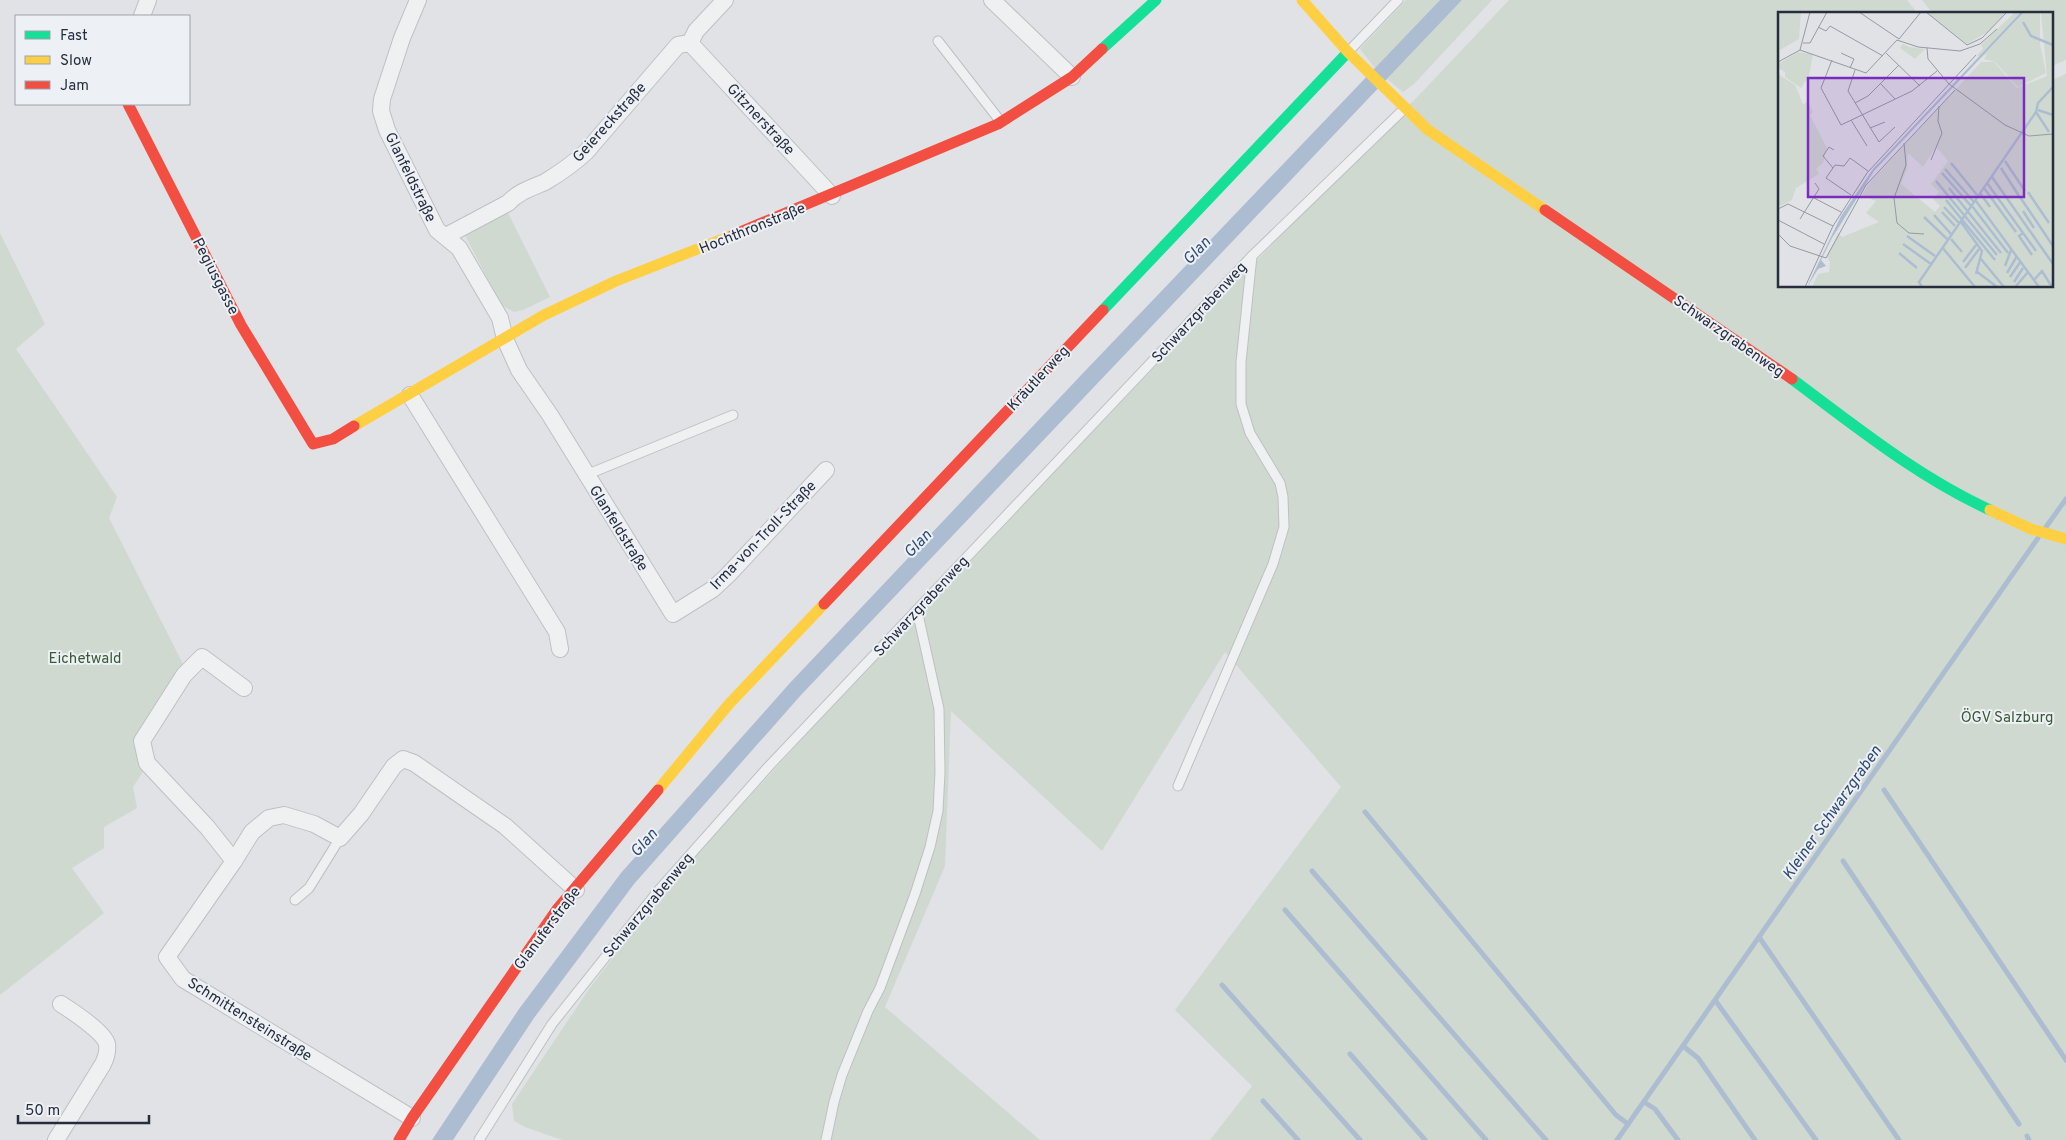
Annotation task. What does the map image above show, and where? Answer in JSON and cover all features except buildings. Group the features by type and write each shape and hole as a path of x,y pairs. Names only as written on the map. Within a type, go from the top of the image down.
{"street":[{"path":"142,15 148,0"},
{"name":"Glanfeldstraße","path":"418,0 386,82 382,98 381,112 387,130 436,230 459,248 500,318 505,339 519,370 550,414 586,476 673,614"},
{"name":"Geiereckstraße","path":"446,236 508,203 514,196 544,182 573,164 586,152 678,45 690,43 696,31 725,0"},
{"path":"992,0 1072,77"},
{"name":"Hochthronstraße","path":"505,339 544,316 616,280 692,253 832,196 1001,122 1072,77 1156,0"},
{"path":"1302,0 1351,55 1402,104"},
{"name":"Gitznerstraße","path":"690,43 832,196"},
{"name":"Kräutlerweg","path":"729,704 1351,55"},
{"name":"Schwarzgrabenweg","path":"1402,104 1428,130 1756,353 1888,450 1968,500 2032,529 2066,539"},
{"name":"Pegiusgasse","path":"128,105 241,325 313,444 333,439 410,395"},
{"path":"505,339 410,395 557,632 560,649"},
{"name":"Irma-von-Troll-Straße","path":"673,614 713,589 728,575 826,470"},
{"path":"234,862 207,828 147,763 142,741 184,675 202,657 244,688"},
{"name":"Glanuferstraße","path":"399,1140 412,1118 558,908 576,890 729,704"},
{"path":"340,838 361,814 394,766 403,760 414,763 505,826 576,890"},
{"name":"Schmittensteinstraße","path":"340,838 314,824 284,816 269,818 252,832 234,862 167,957 183,979 412,1118"},
{"path":"56,1140 107,1055 107,1044 102,1036 61,1004"}],"lane":[{"name":"Kräutlerweg","path":"1351,55 1398,0"},
{"path":"938,41 1001,122"},
{"name":"Schwarzgrabenweg","path":"479,1140 552,1024 658,891 769,766 1252,256 1402,104"},
{"path":"1178,786 1273,564 1284,527 1285,511 1280,483 1250,433 1241,404 1241,362 1252,256"},
{"path":"586,476 733,415"},
{"path":"826,1140 842,1075 868,1011 880,988 915,894 930,847 936,820 940,792 939,709 917,610"},
{"path":"295,900 309,888 340,838"}],"green space":[{"path":"1406,0 1440,0 1375,68 1360,49"},
{"path":"1462,0 1492,0 1414,84 1403,92 1387,79"},
{"name":"ÖGV Salzburg","path":"1509,0 1907,0 1916,12 1778,12 1778,288 2054,288 2054,79 2066,74 2066,1140 1210,1140 1252,1086 1175,1010 1341,787 1225,652 1102,851 951,711 945,866 885,1007 1040,1140 562,1140 525,1127 514,1121 512,1104 589,989 667,887 855,681 1309,206 1424,90"},
{"path":"1922,0 2066,0 2066,60 2054,65 2054,12 1931,12"},
{"path":"505,207 550,297 523,310 514,312 501,305 465,235"},
{"name":"Eichetwald","path":"0,233 45,324 16,349 117,497 109,518 183,664 133,744 146,767 133,787 137,808 104,827 104,848 72,868 104,913 0,995"}],"water":[{"path":"1440,0 1462,0 801,695 634,884 534,1018 453,1140 432,1140 519,1009 621,873 789,684"}],"waterway":[{"name":"Kleiner Schwarzgraben","path":"2046,527 2066,499"},
{"name":"Kleiner Schwarzgraben","path":"1617,1140 2038,538"},
{"path":"1884,790 2066,1060"},
{"path":"1365,812 1616,1115 1628,1124"},
{"path":"1843,861 2019,1124"},
{"path":"1312,871 1546,1140"},
{"path":"1285,910 1486,1140"},
{"path":"1759,937 1899,1140"},
{"path":"1222,985 1360,1140"},
{"path":"1715,1000 1816,1140"},
{"path":"1683,1046 1698,1058 1755,1140"},
{"path":"1350,1054 1425,1140"},
{"path":"1263,1101 1298,1140"},
{"path":"1644,1102 1655,1109 1678,1140"},
{"path":"2027,1136 2029,1140"}],"traffic: fast":[{"path":"1102,49 1156,0"},
{"path":"1103,310 1348,52"},
{"path":"1792,379 1912,466 1963,497 1990,510"}],"traffic: slow":[{"path":"1302,0 1348,52 1428,130 1545,210"},
{"path":"354,426 544,315 616,281 733,235"},
{"path":"1990,510 2031,529 2066,539"},
{"path":"658,790 729,704 824,604"}],"traffic: jam":[{"path":"733,235 998,124 1072,77 1102,49"},
{"path":"129,105 241,325 313,444 333,439 354,426"},
{"path":"1545,210 1792,379"},
{"path":"824,604 1103,310"},
{"path":"399,1140 412,1118 558,908 658,790"}],"water label":[{"name":"Glan","path":"1196,250"},
{"name":"Glan","path":"917,543"},
{"name":"Glan","path":"643,842"}]}
